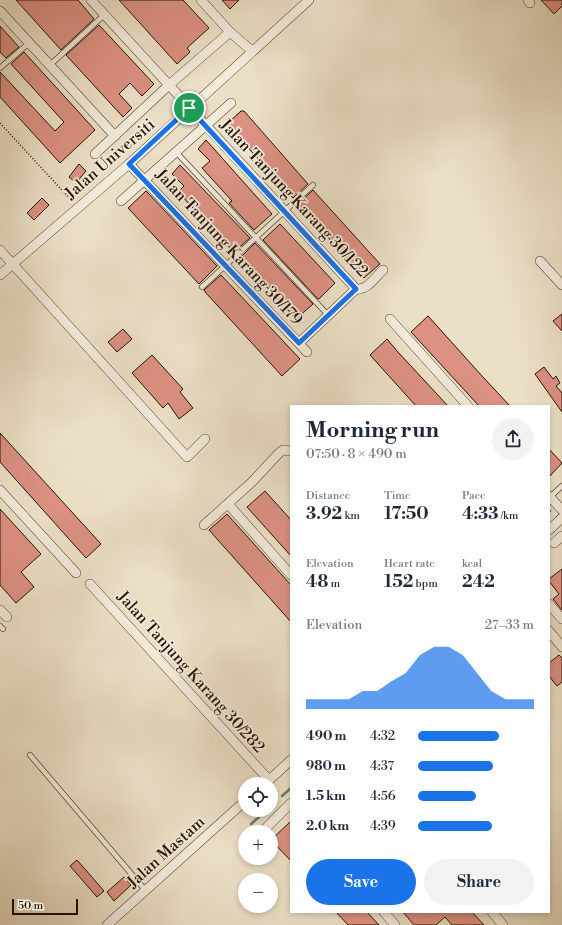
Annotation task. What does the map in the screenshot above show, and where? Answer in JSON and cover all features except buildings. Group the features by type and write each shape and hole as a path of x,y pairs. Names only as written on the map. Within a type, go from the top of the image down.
{"street":[{"name":"Jalan Tanjung Karang 30/122","path":"91,0 284,211 358,289"},
{"path":"201,0 230,32 252,51"},
{"name":"Jalan Universiti","path":"0,275 129,164 309,0"},
{"path":"0,11 114,136"},
{"path":"95,154 169,85 230,32"},
{"path":"121,201 146,180 230,102"},
{"name":"Jalan Tanjung Karang 30/179","path":"129,164 146,180 307,352"},
{"path":"0,250 187,457 205,439"},
{"path":"540,261 562,284"},
{"path":"299,343 328,315 358,289 370,283 383,270"},
{"path":"390,319 467,405"},
{"path":"204,525 252,482 279,453 283,450 290,451"},
{"path":"0,490 76,573"},
{"path":"550,498 562,510"},
{"path":"228,504 290,574"},
{"path":"550,529 562,518"},
{"path":"554,543 562,536"},
{"name":"Jalan Tanjung Karang 30/282","path":"90,584 263,777"},
{"path":"550,605 562,620"},
{"path":"0,610 7,617"},
{"path":"550,632 562,647"},
{"path":"272,777 290,761"},
{"path":"269,825 290,805"},
{"name":"Jalan Mastam","path":"107,925 238,808"},
{"path":"385,913 395,925"},
{"path":"493,913 503,925"}],"lane":[{"path":"50,66 104,15"},
{"path":"0,68 29,43"},
{"path":"176,152 328,315"},
{"path":"202,287 313,185"},
{"path":"550,496 562,486"},
{"path":"30,755 146,891"}],"path":[{"path":"0,123 78,208"}],"waterway":[{"path":"282,796 290,789"},
{"path":"251,824 259,817"}],"route":[{"path":"189,108 356,289 299,343 146,180 129,164 189,108"}]}
